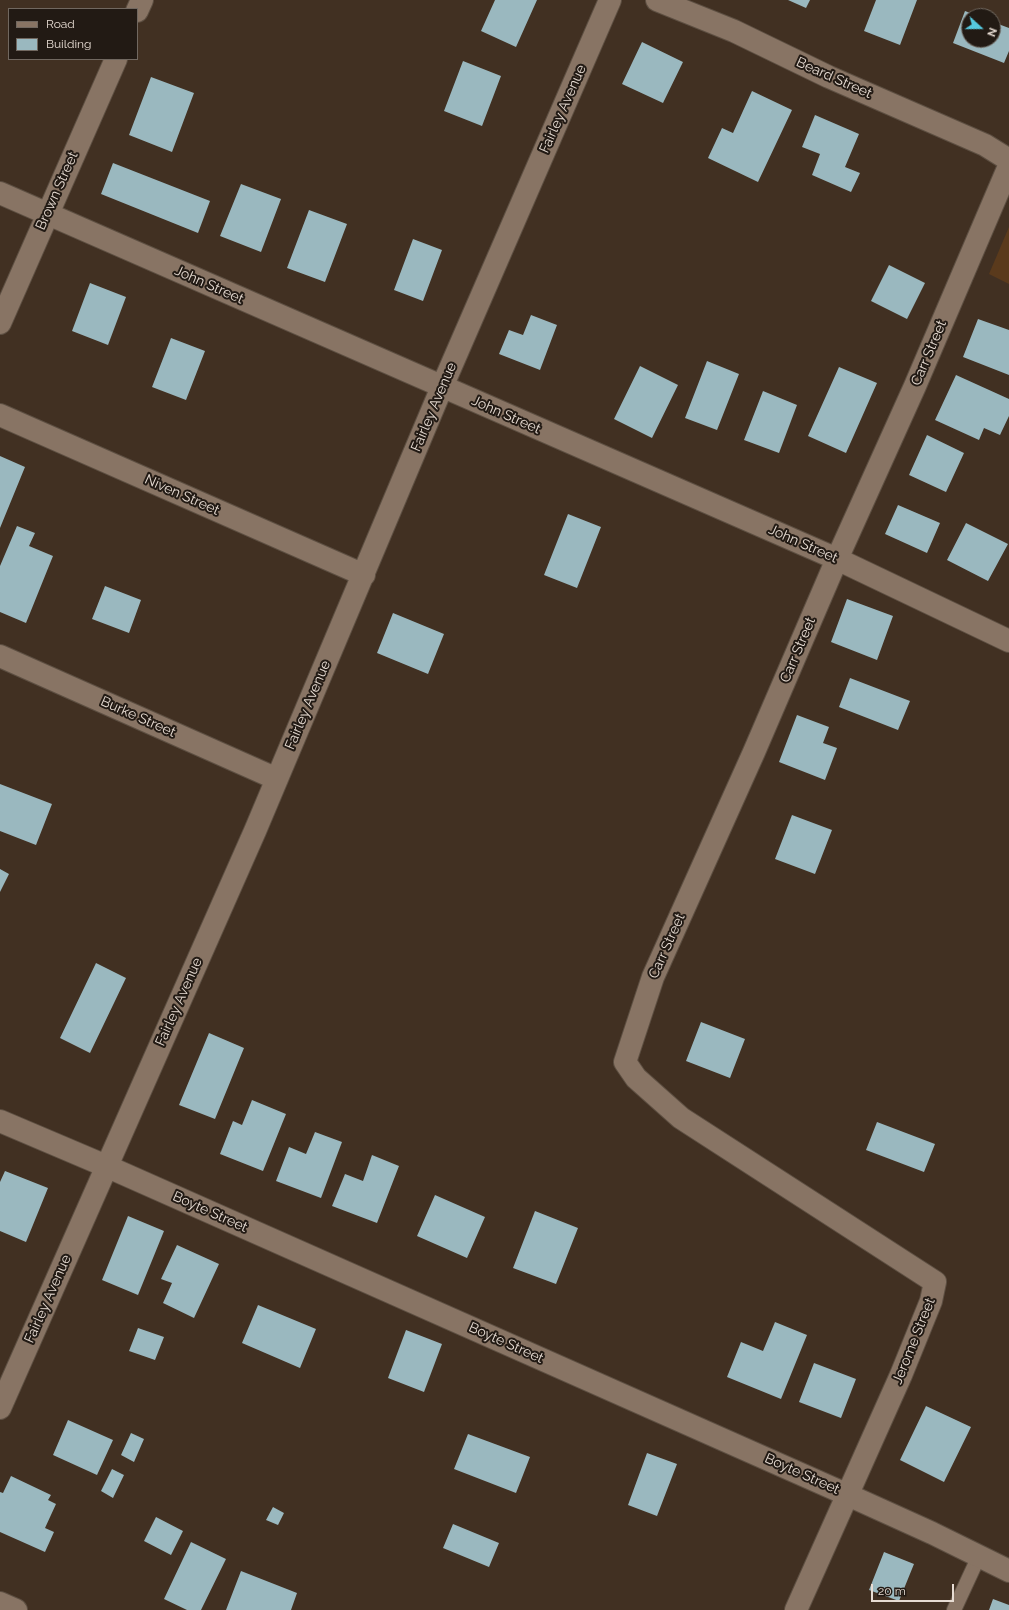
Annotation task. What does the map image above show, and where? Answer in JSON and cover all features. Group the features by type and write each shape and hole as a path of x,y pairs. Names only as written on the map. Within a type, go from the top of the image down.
{"street":[{"name":"Fairley Avenue","path":"0,1408 255,831 442,387 610,0"},
{"name":"Beard Street","path":"657,0 734,32 829,77 985,145 1009,160"},
{"name":"Brown Street","path":"0,324 116,60"},
{"name":"Carr Street","path":"681,1118 636,1078 625,1062 653,977 751,759 837,559 915,386 1009,166"},
{"name":"John Street","path":"0,193 837,559 1009,641"},
{"name":"Niven Street","path":"0,415 364,575"},
{"name":"Burke Street","path":"0,656 277,778"},
{"name":"Jerome Street","path":"681,1118 935,1282 931,1301 925,1316 848,1495 796,1610"},
{"name":"Boyte Street","path":"0,1122 106,1166 848,1495 932,1533 1009,1571"},
{"path":"0,1603 16,1610"}],"lane":[{"path":"954,1610 979,1556"}],"shaded area":[{"path":"1009,227 1009,284 989,274"}],"building":[{"path":"495,0 537,0 516,47 481,31"},
{"path":"788,0 810,0 806,8"},
{"path":"876,0 917,0 900,45 864,31"},
{"path":"961,22 961,46 953,43"},
{"path":"1001,25 1009,28 1009,51 1004,63 966,48 1001,48"},
{"path":"642,42 683,62 663,103 622,84"},
{"path":"463,61 501,76 482,126 444,111"},
{"path":"151,77 194,93 172,152 129,135"},
{"path":"752,91 792,110 758,182 708,158 722,128 733,133"},
{"path":"815,115 859,134 845,167 860,173 851,192 812,175 820,154 802,147"},
{"path":"113,163 210,201 198,233 101,194"},
{"path":"241,184 281,199 261,252 220,236"},
{"path":"309,210 347,224 325,282 287,268"},
{"path":"413,239 442,250 423,301 394,290"},
{"path":"889,265 925,283 907,319 871,301"},
{"path":"90,283 126,297 108,345 72,331"},
{"path":"531,315 557,325 540,370 499,354 509,330 523,335"},
{"path":"978,319 1009,330 1009,375 963,357"},
{"path":"171,338 205,351 186,400 152,387"},
{"path":"707,361 739,374 717,430 685,418"},
{"path":"640,366 678,385 652,438 614,419"},
{"path":"839,367 877,383 846,453 808,436"},
{"path":"956,375 1009,399 1009,416 1000,435 984,428 979,440 935,420"},
{"path":"763,391 797,405 779,453 744,440"},
{"path":"927,435 964,453 946,492 909,475"},
{"path":"0,456 25,467 0,528"},
{"path":"898,505 940,523 927,553 885,534"},
{"path":"568,514 601,527 577,588 544,575"},
{"path":"966,523 1008,544 988,581 947,560"},
{"path":"17,526 35,533 29,546 53,556 26,623 0,612 0,566"},
{"path":"105,586 141,600 129,633 92,619"},
{"path":"847,599 893,616 877,660 831,642"},
{"path":"393,613 444,634 428,674 377,653"},
{"path":"850,678 910,701 898,730 839,707"},
{"path":"797,715 829,727 823,743 837,748 825,780 779,762"},
{"path":"0,784 52,804 36,845 0,831"},
{"path":"792,815 832,830 815,874 775,859"},
{"path":"0,869 9,874 0,892"},
{"path":"96,963 126,978 90,1053 60,1038"},
{"path":"701,1022 745,1039 730,1078 686,1061"},
{"path":"209,1033 244,1048 215,1119 179,1105"},
{"path":"252,1100 286,1114 263,1171 220,1154 233,1121 242,1125"},
{"path":"877,1122 935,1144 924,1172 866,1150"},
{"path":"315,1132 342,1142 321,1198 276,1181 289,1147 306,1154"},
{"path":"372,1155 399,1166 377,1223 332,1206 345,1174 363,1181"},
{"path":"5,1171 48,1188 26,1242 0,1231 0,1182"},
{"path":"435,1195 485,1217 467,1258 417,1236"},
{"path":"535,1211 578,1228 556,1284 513,1268"},
{"path":"128,1216 164,1231 138,1295 102,1280"},
{"path":"177,1245 219,1264 194,1318 163,1303 172,1283 161,1279"},
{"path":"258,1305 316,1329 300,1368 242,1343"},
{"path":"775,1322 807,1335 781,1399 727,1377 741,1342 763,1351"},
{"path":"138,1328 164,1337 155,1360 129,1351"},
{"path":"406,1330 442,1344 424,1392 388,1378"},
{"path":"814,1363 856,1379 841,1418 799,1402"},
{"path":"926,1406 971,1427 944,1482 900,1460"},
{"path":"68,1420 113,1440 97,1475 53,1455"},
{"path":"131,1433 144,1439 134,1462 121,1455"},
{"path":"468,1434 530,1457 516,1493 454,1469"},
{"path":"647,1453 677,1464 657,1516 628,1505"},
{"path":"112,1469 124,1475 113,1498 101,1491"},
{"path":"11,1476 51,1495 48,1500 56,1504 45,1528 54,1532 45,1552 0,1532 0,1492 3,1493"},
{"path":"273,1507 284,1513 278,1525 266,1520"},
{"path":"156,1517 183,1531 171,1555 144,1541"},
{"path":"453,1524 499,1543 489,1567 443,1548"},
{"path":"191,1542 226,1559 201,1610 187,1610 164,1599"},
{"path":"884,1552 914,1564 899,1601 869,1590"},
{"path":"241,1571 297,1593 291,1610 226,1610"},
{"path":"993,1599 1009,1605 1009,1610 989,1610"}]}
